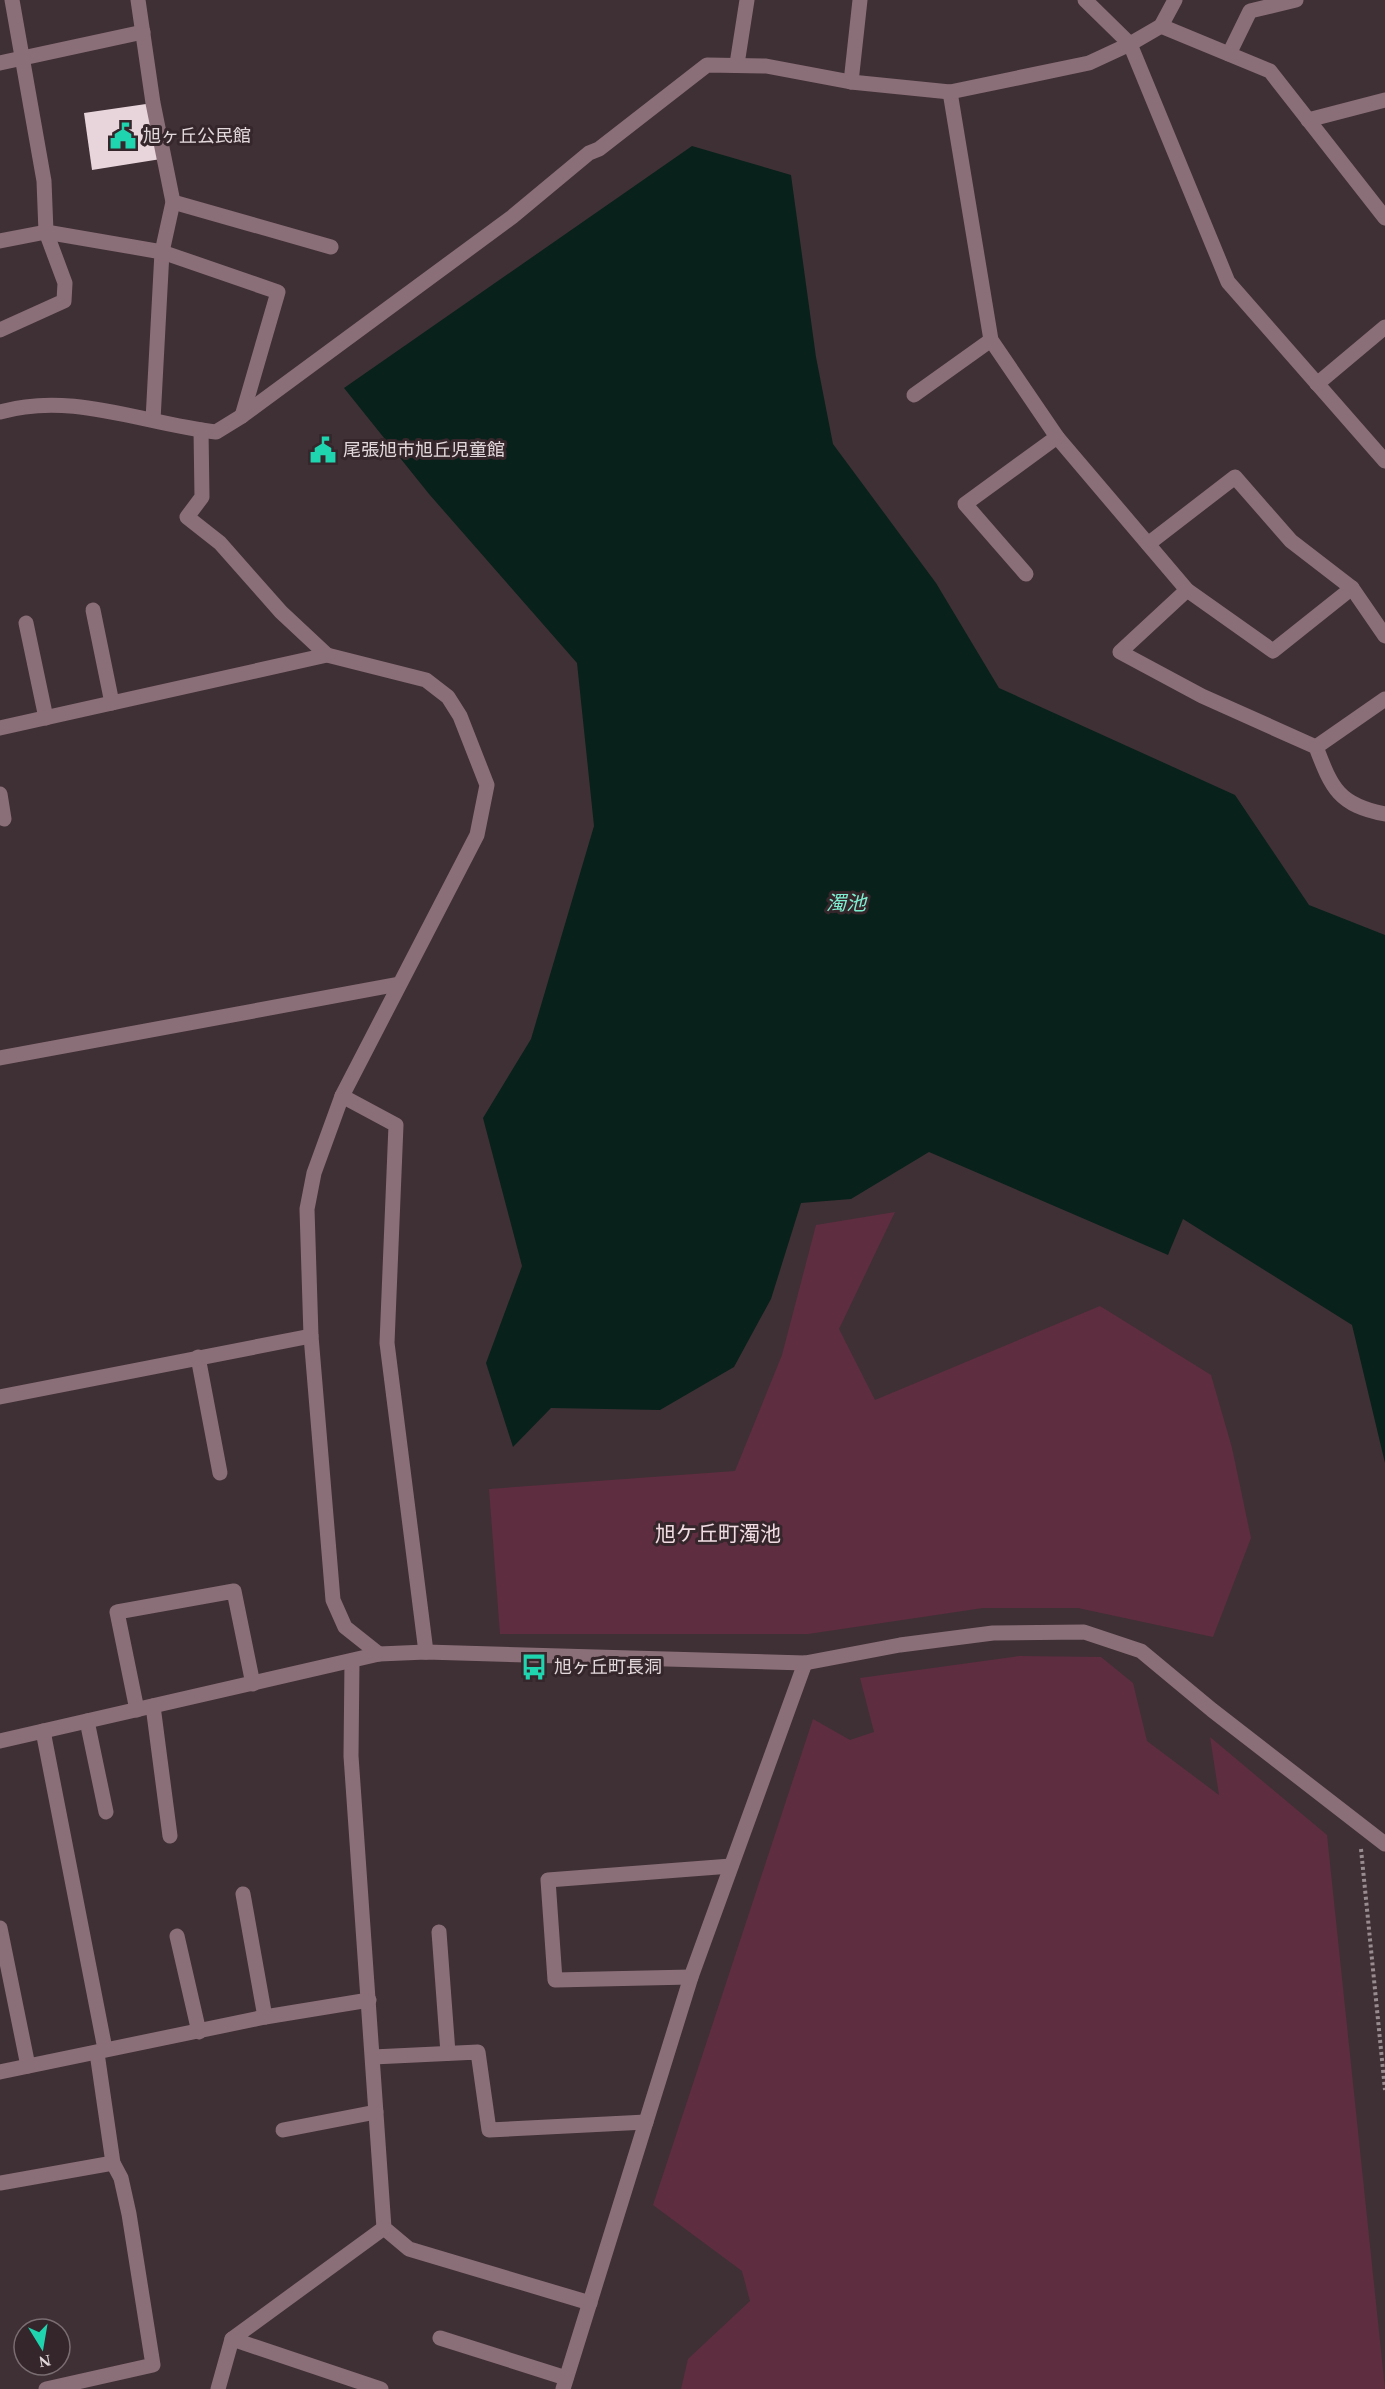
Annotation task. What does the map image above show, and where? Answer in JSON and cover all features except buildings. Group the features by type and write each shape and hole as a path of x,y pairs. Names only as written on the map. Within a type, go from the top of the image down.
{"street":[{"path":"0,330 64,301 65,283 46,232 44,181 12,0"},
{"path":"138,0 153,103 173,202 162,252 153,420"},
{"path":"737,64 747,0"},
{"path":"851,82 860,0"},
{"path":"1085,0 1130,44 1228,282 1385,461"},
{"path":"0,412 24,405 54,403 216,432 242,416 512,217 590,153 599,149 707,65 766,66 851,82 950,92 1089,63 1130,44 1161,26 1174,0"},
{"path":"1229,54 1250,12 1296,0"},
{"path":"1161,26 1270,71 1385,218"},
{"path":"0,63 143,32"},
{"path":"950,92 991,340 1057,436 1187,590 1272,651 1352,588"},
{"path":"1308,120 1385,100"},
{"path":"173,202 331,247"},
{"path":"0,241 46,232 162,252 278,292 242,416"},
{"path":"1317,384 1385,327"},
{"path":"915,395 991,340"},
{"path":"201,430 202,497 187,517 220,543 281,612 327,656"},
{"path":"1026,574 965,504 1057,436"},
{"path":"1148,544 1235,477 1291,541 1352,588 1385,636"},
{"path":"1187,590 1120,652 1202,696 1316,747 1331,786 1360,809 1385,814"},
{"path":"93,610 112,703"},
{"path":"27,623 46,718"},
{"path":"0,728 327,656 426,680 448,697 460,716 487,786 477,835 342,1096 314,1173 307,1209 311,1336 333,1600 345,1627 379,1654"},
{"path":"1316,747 1385,699"},
{"path":"0,794 4,819"},
{"path":"0,1058 399,984"},
{"path":"342,1096 396,1125 387,1343 426,1652"},
{"path":"0,1397 311,1336"},
{"path":"198,1357 220,1473"},
{"path":"137,1710 117,1612 234,1591 253,1683"},
{"path":"0,1741 379,1654 426,1652 805,1663 900,1645 993,1633 1084,1632 1141,1651 1212,1710 1385,1844"},
{"path":"352,1661 351,1756 384,2228 409,2248 590,2303"},
{"path":"440,2338 564,2384 691,1977 805,1663"},
{"path":"153,1706 170,1836"},
{"path":"87,1721 106,1812"},
{"path":"43,1731 101,2051 112,2163 121,2178 129,2214 153,2365 46,2389"},
{"path":"691,1977 555,1980 548,1880 731,1866"},
{"path":"243,1894 265,2017"},
{"path":"0,1928 28,2066"},
{"path":"439,1932 448,2053"},
{"path":"177,1936 199,2032"},
{"path":"0,2072 265,2017 369,2000"},
{"path":"373,2057 478,2052 489,2130 646,2122"},
{"path":"283,2130 376,2112"},
{"path":"0,2183 112,2163"},
{"path":"218,2389 232,2339 384,2228"},
{"path":"232,2339 342,2383 381,2389"}],"path":[{"path":"1361,1846 1385,2090"}],"shaded area":[{"path":"895,1212 839,1329 875,1400 1100,1306 1211,1375 1232,1448 1251,1538 1213,1637 1078,1608 983,1608 808,1634 500,1634 489,1489 735,1471 782,1355 816,1225"},
{"path":"1019,1656 1101,1657 1133,1683 1147,1741 1219,1795 1210,1737 1327,1835 1385,2389 681,2389 688,2359 750,2301 742,2271 653,2205 813,1719 850,1740 874,1732 860,1678"}],"water":[{"name":"濁池","path":"692,146 791,175 816,357 833,444 936,583 999,688 1235,795 1309,905 1385,935 1385,1463 1352,1325 1183,1219 1168,1255 929,1152 851,1199 801,1203 771,1299 734,1367 660,1410 551,1408 513,1447 486,1363 522,1266 483,1118 531,1039 594,826 577,663 429,494 344,388"}],"place":[{"name":"旭ヶ丘公民館","path":"123,136"},
{"name":"尾張旭市旭丘児童館","path":"323,450"},
{"name":"旭ヶ丘町長洞","path":"534,1667"}],"district":[{"name":"旭ケ丘町濁池","path":"718,1534"}]}
